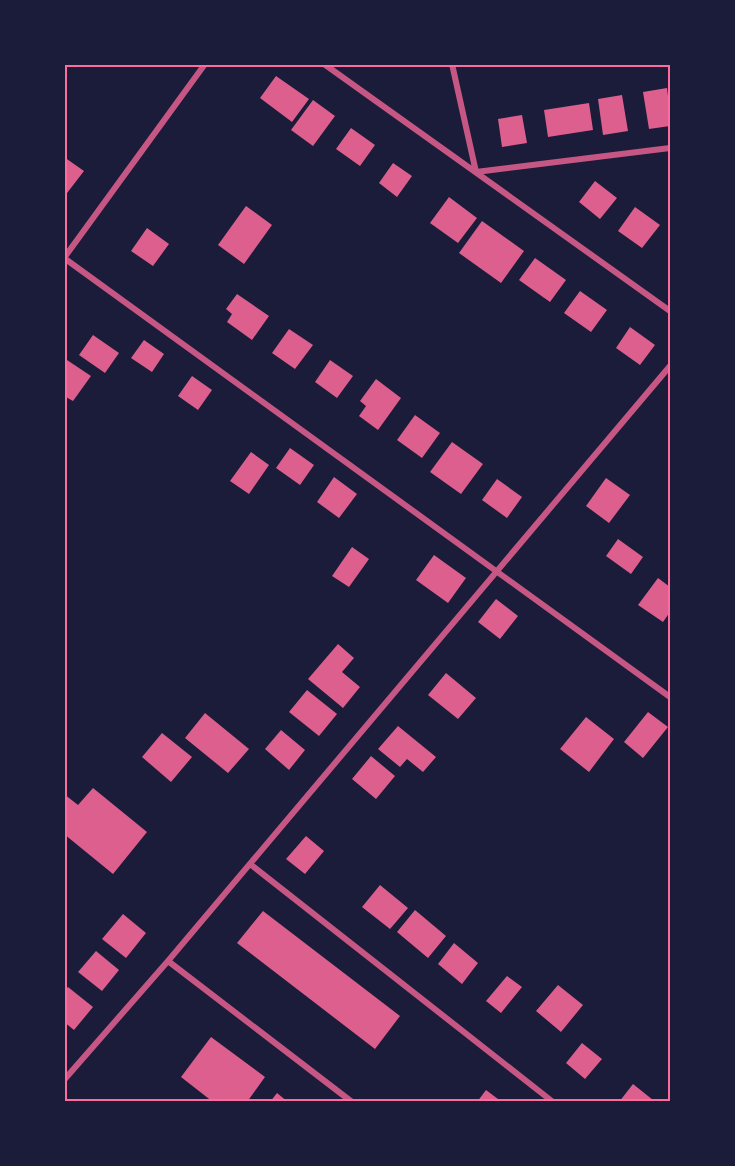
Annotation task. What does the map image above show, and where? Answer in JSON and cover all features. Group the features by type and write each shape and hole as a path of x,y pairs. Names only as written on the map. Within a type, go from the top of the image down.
{"street":[{"path":"205,64 65,258 670,697"},
{"path":"324,64 670,311"},
{"path":"452,64 476,172"},
{"path":"476,172 670,148"},
{"path":"64,1080 168,961 670,366"},
{"path":"250,864 553,1101"},
{"path":"168,961 352,1101"}],"building":[{"path":"276,76 309,99 292,122 260,98"},
{"path":"667,88 670,126 649,129 643,92"},
{"path":"622,95 628,131 603,135 598,99"},
{"path":"313,100 335,116 313,146 291,130"},
{"path":"589,103 593,130 548,137 544,110"},
{"path":"522,115 527,143 502,147 498,119"},
{"path":"351,128 375,145 360,166 336,149"},
{"path":"64,157 84,171 64,197"},
{"path":"393,163 412,176 397,197 379,183"},
{"path":"595,181 617,198 600,219 579,202"},
{"path":"449,197 477,218 458,243 430,223"},
{"path":"246,206 272,225 244,264 218,245"},
{"path":"635,207 660,225 642,248 618,231"},
{"path":"482,221 524,251 501,283 459,253"},
{"path":"147,228 169,244 153,266 131,251"},
{"path":"535,258 566,280 550,302 519,280"},
{"path":"580,291 607,310 591,332 564,313"},
{"path":"237,294 269,316 252,340 227,322 232,314 226,309"},
{"path":"630,327 655,345 640,365 616,348"},
{"path":"289,329 313,345 295,369 272,353"},
{"path":"93,335 119,353 105,373 79,355"},
{"path":"144,340 164,354 152,372 131,358"},
{"path":"64,358 91,376 73,401 64,396"},
{"path":"330,360 353,376 337,398 315,382"},
{"path":"192,376 212,390 198,410 178,396"},
{"path":"376,379 401,398 378,430 359,416 366,406 360,401"},
{"path":"415,415 440,433 422,458 397,440"},
{"path":"452,442 483,464 461,494 430,472"},
{"path":"290,448 314,465 300,485 276,468"},
{"path":"251,452 269,465 249,494 230,481"},
{"path":"334,477 357,494 339,518 317,502"},
{"path":"606,478 630,495 609,523 586,506"},
{"path":"497,479 522,497 507,518 482,500"},
{"path":"618,539 643,557 631,574 606,556"},
{"path":"352,547 369,559 349,587 332,576"},
{"path":"434,555 466,578 448,603 416,580"},
{"path":"658,578 670,587 670,612 663,622 638,605"},
{"path":"496,599 518,616 500,639 478,622"},
{"path":"338,644 354,658 342,672 360,687 343,708 308,679"},
{"path":"446,673 476,698 458,719 428,695"},
{"path":"307,690 337,714 319,736 289,712"},
{"path":"648,712 668,727 643,758 624,742"},
{"path":"205,713 249,749 228,773 185,738"},
{"path":"586,717 614,739 589,772 560,749"},
{"path":"398,726 436,757 423,772 407,759 400,767 378,749"},
{"path":"281,730 305,750 289,770 265,749"},
{"path":"162,733 192,757 171,782 142,757"},
{"path":"371,756 395,776 376,799 352,779"},
{"path":"93,788 147,832 113,874 64,834 64,794 78,805"},
{"path":"306,836 324,851 305,874 286,859"},
{"path":"380,885 408,908 390,929 362,907"},
{"path":"415,910 446,936 428,958 397,932"},
{"path":"263,911 400,1016 375,1049 237,943"},
{"path":"123,914 146,933 126,958 102,939"},
{"path":"454,943 478,963 462,984 438,964"},
{"path":"96,951 119,970 102,991 78,972"},
{"path":"507,976 522,987 501,1013 486,1001"},
{"path":"558,985 583,1005 561,1032 536,1011"},
{"path":"68,987 93,1007 74,1030 64,1022 64,991"},
{"path":"211,1037 265,1077 247,1102 213,1102 181,1077"},
{"path":"582,1043 602,1059 585,1079 566,1063"},
{"path":"633,1084 653,1100 652,1102 619,1102"},
{"path":"486,1090 502,1102 477,1102"},
{"path":"277,1093 288,1102 270,1102"}]}
